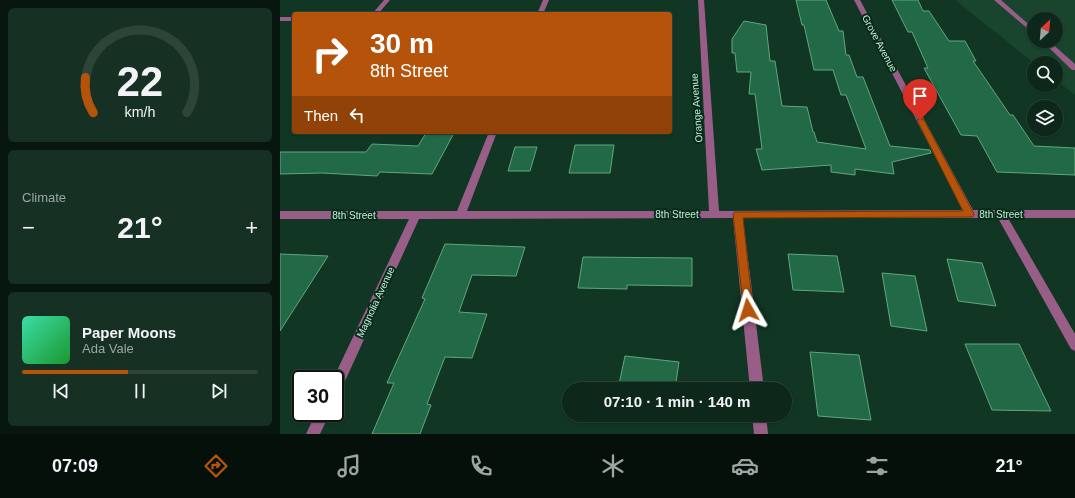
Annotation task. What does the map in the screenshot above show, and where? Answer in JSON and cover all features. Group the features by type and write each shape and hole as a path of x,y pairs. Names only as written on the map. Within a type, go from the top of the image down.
{"street":[{"path":"377,12 387,0"},
{"path":"541,12 546,0"},
{"name":"Orange Avenue","path":"700,0 714,214"},
{"name":"Grove Avenue","path":"857,0 970,214"},
{"path":"997,0 1027,26"},
{"path":"280,19 292,19"},
{"path":"1053,48 1075,68"},
{"path":"460,214 492,134"},
{"name":"8th Street","path":"280,214 1075,214"},
{"path":"738,214 756,382"},
{"path":"1001,214 1075,345"},
{"name":"Magnolia Avenue","path":"343,370 416,215"},
{"path":"314,434 319,422"},
{"path":"760,422 761,434"}],"shaded area":[{"path":"955,0 1075,0 1075,95 1063,86 1063,56 1027,56 1027,57"}],"building":[{"path":"796,0 826,0 839,31 843,31 846,55 849,55 857,77 863,77 890,146 930,150 931,153 892,162 894,174 855,169 855,175 831,172 831,165 762,170 756,149 762,149 755,94 749,94 751,72 737,72 735,53 732,53 732,39 744,21 766,25 770,61 775,61 782,106 807,107 817,142 866,149 846,95 841,95 833,70 814,70 804,25 802,25"},
{"path":"892,0 918,0 923,11 929,11 949,41 965,41 976,61 973,61 1010,115 1013,115 1034,146 1075,148 1075,175 997,172 977,136 961,135 924,68 928,68 912,32 908,32"},
{"path":"425,134 453,134 432,174 380,172 377,176 322,173 280,174 280,152 366,152 372,144 418,146"},
{"path":"575,145 614,145 610,173 569,173"},
{"path":"515,147 537,147 530,171 508,171"},
{"path":"445,244 525,247 516,276 472,275 459,312 487,314 472,358 445,357 427,404 431,405 420,434 372,434 394,383 387,383 425,299 422,298"},
{"path":"280,254 328,256 280,331"},
{"path":"788,254 837,256 844,292 793,290"},
{"path":"583,257 692,258 692,286 627,285 627,289 578,288"},
{"path":"947,259 982,263 996,306 958,301"},
{"path":"882,273 915,276 927,331 891,326"},
{"path":"965,344 1019,344 1051,411 992,410"},
{"path":"810,352 859,355 871,420 818,416"},
{"path":"625,356 679,362 676,382 619,382"}],"route":[{"path":"748,310 738,214 970,214 920,120"}]}
